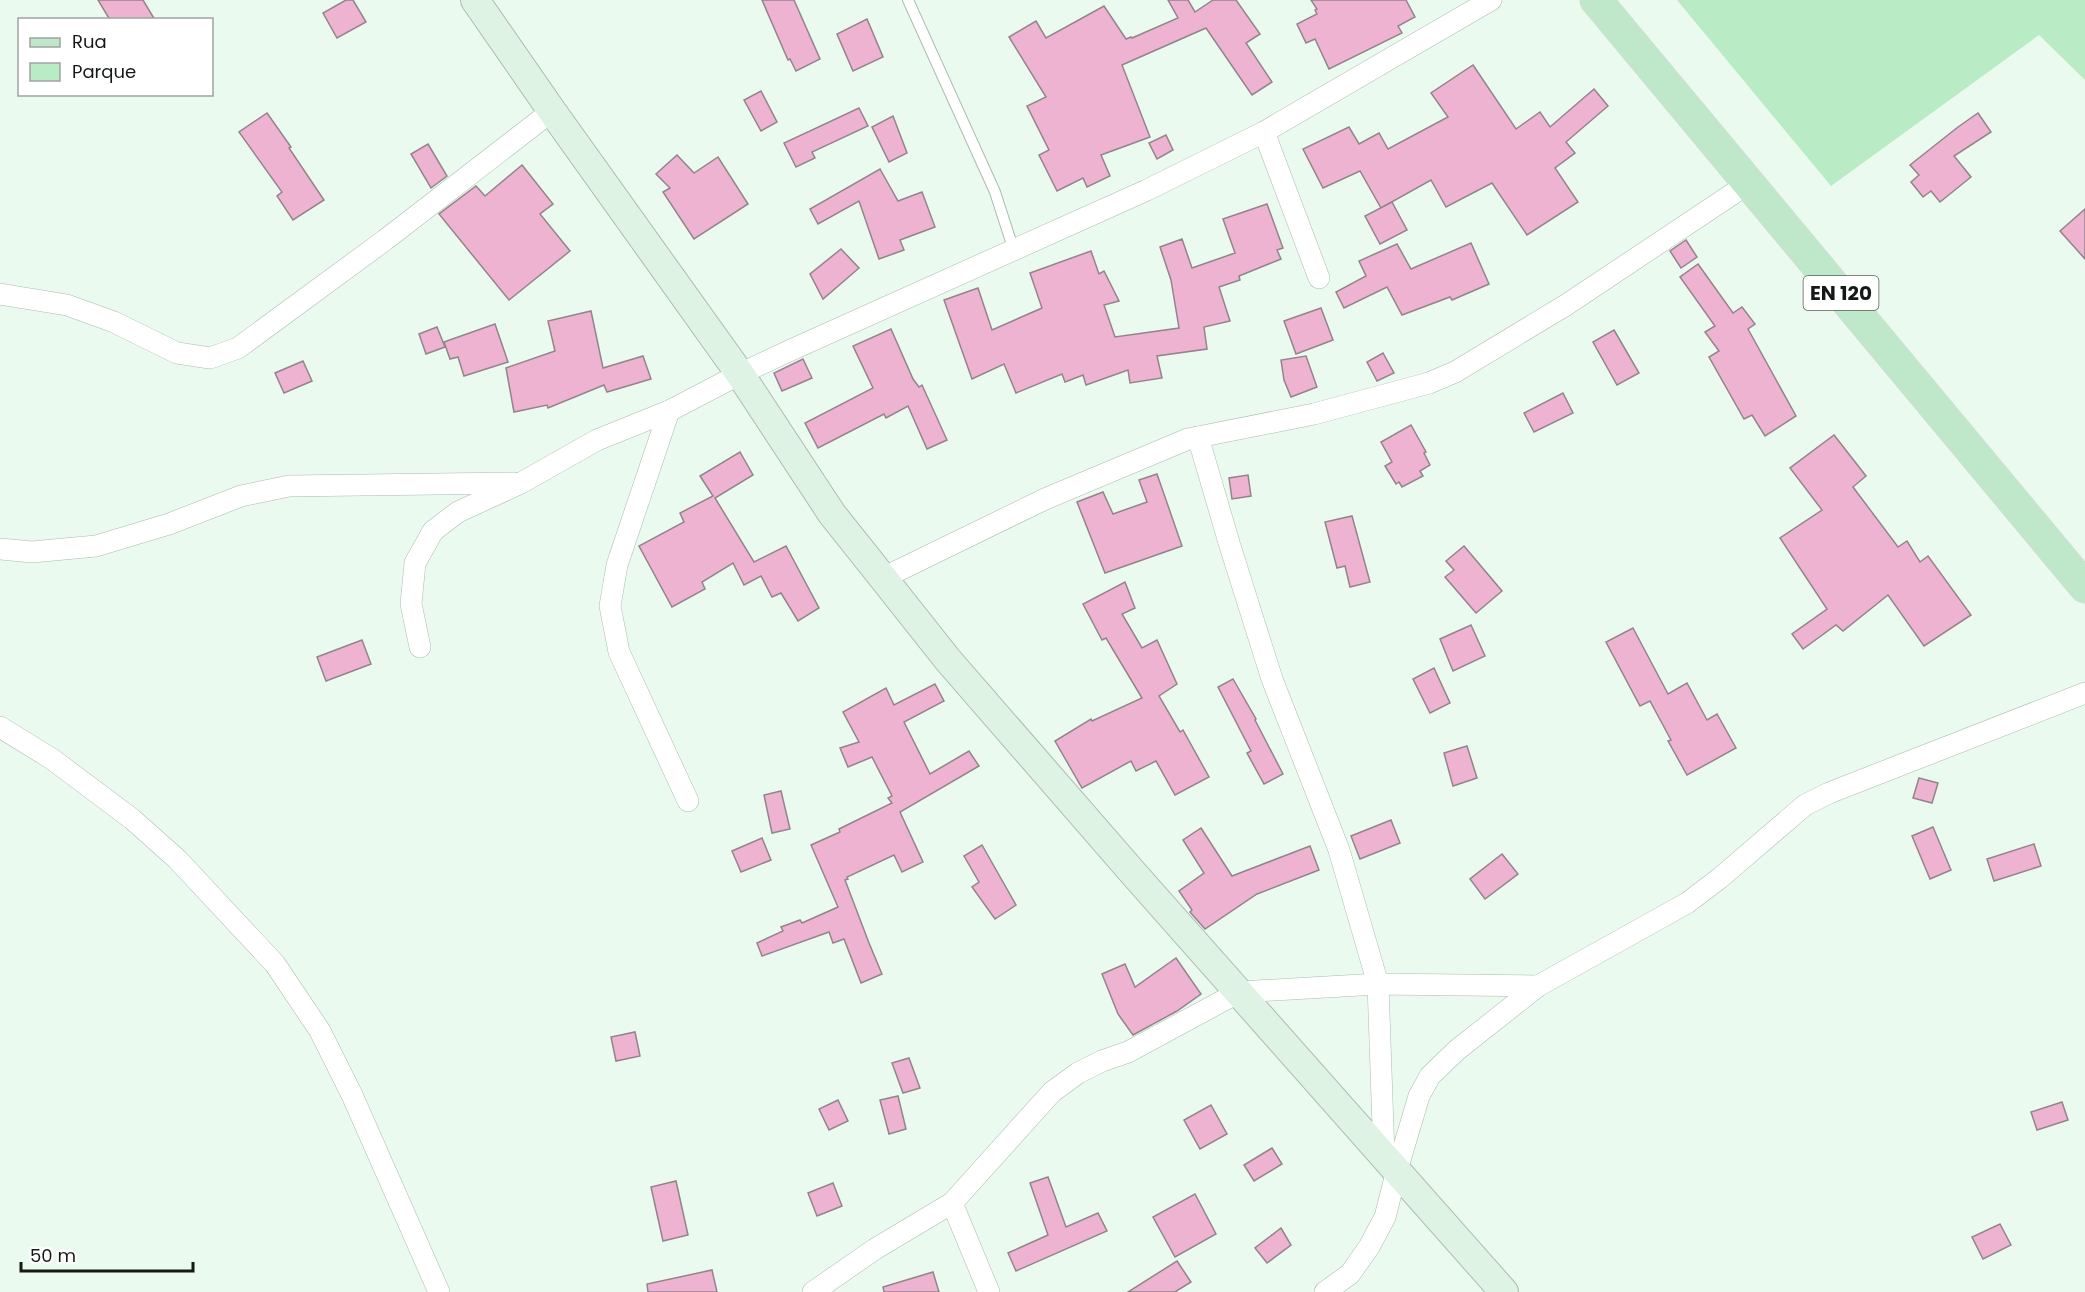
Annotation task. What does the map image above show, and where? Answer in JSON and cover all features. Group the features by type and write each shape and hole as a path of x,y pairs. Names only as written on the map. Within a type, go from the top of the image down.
{"main road":[{"name":"EN 120","path":"1596,0 2085,586"}],"street":[{"path":"475,0 740,374 832,514 948,660 1504,1292"},
{"path":"420,647 411,604 415,563 433,531 458,512 521,483 597,440 669,411 740,374 1122,202 1264,132 1491,0"},
{"path":"0,294 66,305 114,322 177,353 210,358 238,348 385,240 552,111"},
{"path":"1264,132 1318,278"},
{"path":"883,578 1045,499 1198,437 1314,414 1429,383 1455,372 1566,305 1749,183"},
{"path":"669,411 617,565 610,606 619,652 688,801"},
{"path":"1198,437 1272,679 1339,850 1378,984 1390,1163 1386,1218 1350,1274 1325,1292"},
{"path":"0,549 32,552 96,546 169,524 242,496 289,486 521,483"},
{"path":"1390,1163 1419,1096 1431,1076 1457,1050 1538,986 1687,903 1805,806 1829,793 2085,693"},
{"path":"0,727 52,759 132,819 177,859 275,964 320,1031 352,1095 439,1292"},
{"path":"813,1292 874,1249 952,1203 1052,1092 1078,1072 1128,1052 1239,992 1378,984 1538,986"},
{"path":"952,1203 989,1292"}],"lane":[{"path":"908,0 995,192 1014,251"}],"green space":[{"path":"1677,0 2085,0 2085,80 2039,35 1831,186"}],"building":[{"path":"98,0 143,0 154,18 109,18"},
{"path":"346,0 353,0 366,22 337,38 323,13"},
{"path":"762,0 794,0 820,59 796,71 790,59 788,60"},
{"path":"1168,0 1188,0 1195,12 1213,0 1236,0 1260,34 1246,43 1272,82 1252,95 1206,28 1122,65 1150,137 1101,155 1110,176 1087,187 1083,178 1057,191 1039,155 1049,150 1027,106 1046,97 1009,37 1036,21 1046,38 1104,6 1126,39 1132,38 1178,18"},
{"path":"1311,0 1406,0 1415,17 1398,26 1402,33 1329,69 1315,39 1306,43 1297,24 1317,14 1315,10 1317,9"},
{"path":"867,19 883,57 853,71 837,34"},
{"path":"1473,65 1516,129 1540,112 1550,127 1594,89 1608,106 1566,142 1575,153 1555,168 1578,202 1527,235 1492,183 1446,207 1431,180 1381,208 1360,171 1323,188 1303,149 1349,127 1359,144 1379,133 1388,149 1448,117 1431,93"},
{"path":"761,91 777,122 761,131 744,100"},
{"path":"859,108 868,126 812,152 815,158 796,167 784,143"},
{"path":"267,113 324,200 293,220 277,196 282,192 239,132"},
{"path":"1978,113 1991,132 1954,156 1971,177 1940,202 1931,191 1923,197 1911,182 1919,175 1910,165"},
{"path":"893,116 907,153 889,162 872,127"},
{"path":"1166,135 1173,150 1157,159 1149,143"},
{"path":"428,144 447,176 431,188 411,154"},
{"path":"677,155 694,173 718,157 748,204 694,239 663,192 670,188 656,174"},
{"path":"522,165 553,204 540,214 570,251 509,300 439,214 476,186 485,196"},
{"path":"880,169 898,201 922,192 935,227 900,240 904,250 879,259 859,201 818,224 810,209"},
{"path":"1392,202 1407,230 1380,244 1365,216"},
{"path":"1267,204 1283,248 1277,250 1281,259 1239,276 1240,280 1219,287 1230,321 1204,327 1207,349 1157,356 1162,378 1130,383 1128,370 1086,385 1083,375 1065,382 1062,374 1016,393 1004,364 972,379 944,300 978,288 992,330 1042,308 1030,273 1091,251 1099,274 1104,271 1119,301 1104,305 1115,337 1179,328 1171,280 1160,247 1182,239 1192,268 1235,253 1223,219"},
{"path":"2085,209 2085,259 2060,231"},
{"path":"1686,240 1697,257 1681,268 1670,251"},
{"path":"1471,243 1489,284 1452,300 1450,297 1402,315 1387,287 1344,308 1336,292 1366,276 1359,261 1397,244 1411,269"},
{"path":"841,249 859,268 823,299 810,274"},
{"path":"1698,264 1733,313 1742,307 1755,324 1748,329 1796,416 1765,436 1752,415 1744,419 1709,357 1719,351 1705,332 1715,326 1680,277"},
{"path":"1321,308 1333,340 1296,354 1284,321"},
{"path":"591,311 603,368 643,356 651,379 607,392 604,385 548,408 547,405 514,412 506,368 555,351 548,321"},
{"path":"495,324 508,362 464,376 458,357 450,359 444,342"},
{"path":"437,327 445,347 426,354 419,334"},
{"path":"891,329 913,379 919,387 922,385 947,440 927,449 908,406 886,418 884,414 818,448 805,423 873,388 853,346"},
{"path":"1614,330 1639,373 1617,385 1593,342"},
{"path":"1383,353 1394,373 1377,381 1367,362"},
{"path":"1306,356 1317,387 1291,397 1284,380 1281,360"},
{"path":"803,359 812,378 782,391 774,373"},
{"path":"303,361 312,381 284,393 275,373"},
{"path":"1563,393 1573,413 1534,432 1524,413"},
{"path":"1411,425 1426,452 1424,453 1430,465 1420,471 1423,476 1402,487 1399,482 1396,484 1385,466 1392,462 1381,442"},
{"path":"1834,435 1866,476 1853,487 1898,547 1907,541 1920,562 1928,556 1971,615 1924,646 1888,595 1843,631 1836,625 1803,649 1792,634 1827,609 1780,538 1822,510 1790,468"},
{"path":"740,452 753,475 715,498 754,562 786,546 819,608 798,621 781,593 772,597 761,576 744,585 733,563 702,582 705,589 672,607 639,546 684,522 680,513 713,496 700,476"},
{"path":"1157,474 1182,546 1105,573 1077,502 1103,492 1113,514 1147,502 1139,480"},
{"path":"1248,475 1251,496 1232,499 1229,478"},
{"path":"1352,516 1370,582 1350,587 1345,566 1337,568 1325,522"},
{"path":"1464,546 1502,591 1476,613 1445,577 1454,570 1446,561"},
{"path":"1125,582 1135,608 1122,614 1142,648 1157,640 1177,684 1159,696 1180,732 1183,730 1209,777 1175,795 1156,761 1136,771 1131,761 1082,788 1055,741 1091,719 1092,721 1142,698 1106,638 1102,640 1083,604"},
{"path":"1471,625 1485,656 1453,671 1440,639"},
{"path":"1633,628 1668,694 1687,683 1707,720 1717,714 1736,748 1687,775 1650,701 1640,706 1606,642"},
{"path":"362,640 371,664 326,681 317,657"},
{"path":"1434,668 1450,703 1430,713 1413,679"},
{"path":"1233,679 1283,774 1264,784 1247,753 1251,751 1218,687"},
{"path":"935,684 944,701 904,722 930,774 969,751 979,766 900,812 923,862 902,872 894,855 845,880 882,974 861,983 844,939 833,943 829,932 762,956 757,943 783,931 781,927 800,920 802,923 838,907 811,845 840,832 839,829 892,803 888,798 892,796 872,757 848,767 840,748 859,742 843,712 886,688 894,705"},
{"path":"1467,746 1477,778 1453,786 1444,753"},
{"path":"1919,778 1938,783 1932,803 1913,798"},
{"path":"781,791 790,829 772,833 764,795"},
{"path":"1391,820 1400,843 1360,859 1351,836"},
{"path":"1933,827 1951,870 1930,879 1912,836"},
{"path":"1201,828 1232,876 1310,846 1319,870 1257,894 1205,929 1190,912 1192,910 1179,891 1204,873 1183,840"},
{"path":"762,838 771,860 741,872 732,851"},
{"path":"2034,844 2041,866 1994,881 1987,859"},
{"path":"982,845 1016,905 995,919 972,887 979,882 964,856"},
{"path":"1502,854 1518,874 1485,899 1470,879"},
{"path":"1176,958 1201,994 1177,1011 1133,1035 1118,1014 1102,974 1125,964 1135,987"},
{"path":"635,1032 640,1056 616,1061 611,1037"},
{"path":"909,1058 920,1088 903,1093 892,1063"},
{"path":"898,1096 906,1129 889,1134 880,1100"},
{"path":"838,1100 848,1121 829,1130 819,1109"},
{"path":"2062,1102 2068,1120 2037,1130 2031,1112"},
{"path":"1211,1105 1227,1134 1200,1149 1184,1120"},
{"path":"1272,1148 1282,1164 1254,1181 1244,1165"},
{"path":"1048,1177 1066,1227 1098,1213 1107,1231 1016,1271 1008,1253 1048,1235 1030,1183"},
{"path":"676,1181 688,1235 663,1241 651,1187"},
{"path":"833,1183 842,1206 817,1216 808,1193"},
{"path":"1195,1194 1216,1234 1175,1257 1153,1217"},
{"path":"2000,1224 2011,1245 1983,1259 1972,1237"},
{"path":"1281,1228 1291,1245 1267,1263 1255,1248"},
{"path":"1177,1261 1191,1282 1175,1292 1128,1292"},
{"path":"712,1270 717,1292 648,1292 647,1284"},
{"path":"933,1272 939,1292 884,1292 883,1287"}]}
